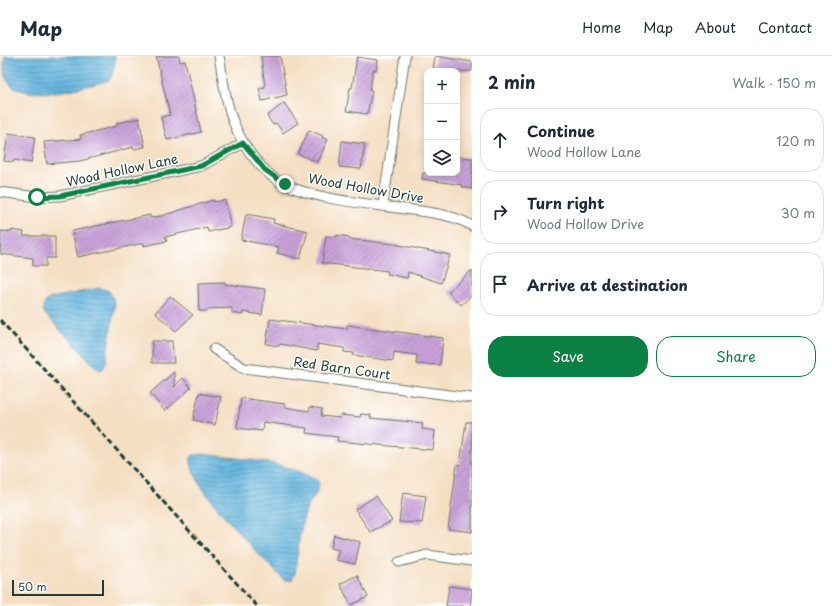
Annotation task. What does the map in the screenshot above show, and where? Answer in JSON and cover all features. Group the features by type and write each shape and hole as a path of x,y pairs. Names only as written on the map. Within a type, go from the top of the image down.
{"street":[{"name":"Wood Hollow Drive","path":"219,56 232,121 243,143 265,170 285,184 314,194 437,214 466,222 472,226"},
{"path":"383,205 405,56"},
{"name":"Wood Hollow Lane","path":"0,192 37,197 60,196 201,166 243,143"},
{"name":"Red Barn Court","path":"214,349 244,368 472,398"},
{"path":"399,562 427,555 472,561"}],"water":[{"path":"5,56 115,56 115,62 109,80 59,92 45,93 20,90 11,85 6,79 5,75"},
{"path":"100,288 109,291 115,303 106,362 103,369 99,370 44,313 43,309 46,301 51,298"},
{"path":"204,454 247,459 277,465 318,480 319,488 307,508 302,524 295,573 292,580 284,580 261,556 228,521 200,484 192,469 191,457 194,455"}],"building":[{"path":"156,56 179,56 180,62 185,61 201,132 167,140 161,117 170,115"},
{"path":"261,56 280,56 287,95 262,101 259,88 265,87"},
{"path":"435,56 472,62 472,71 460,71 460,68 433,68"},
{"path":"357,57 378,60 376,70 373,70 370,91 372,91 367,114 346,111 350,88 352,88"},
{"path":"284,103 298,123 283,133 276,123 273,125 267,116"},
{"path":"139,118 145,147 133,149 133,147 80,161 47,164 44,142 81,139 80,135 117,126 117,123"},
{"path":"309,130 323,136 322,138 328,139 318,162 298,154"},
{"path":"8,133 35,137 31,163 14,160 14,162 4,161"},
{"path":"342,141 365,144 361,169 339,167"},
{"path":"460,157 472,158 472,189 462,187 462,185 422,179 423,173 424,176 460,176"},
{"path":"213,200 214,202 225,200 231,227 208,232 207,227 165,237 167,241 144,246 144,243 78,257 72,231 150,215 150,218 161,216"},
{"path":"246,214 274,219 273,223 308,231 300,259 277,253 279,247 241,240"},
{"path":"12,230 24,232 23,236 55,236 55,258 46,258 46,266 33,266 33,258 0,254 1,231 12,232"},
{"path":"337,235 349,237 349,239 394,244 450,255 441,283 408,272 407,278 387,274 388,271 322,263 326,236 337,237"},
{"path":"472,270 472,295 461,305 448,292"},
{"path":"225,282 225,284 265,289 262,315 243,312 242,315 232,313 232,308 199,311 198,283"},
{"path":"170,296 193,315 176,331 155,313"},
{"path":"270,319 347,329 347,325 443,338 440,365 416,364 417,355 394,352 393,361 353,355 354,353 344,352 344,348 317,344 317,351 280,344 279,346 266,344"},
{"path":"152,341 172,341 174,363 152,363"},
{"path":"174,372 174,387 183,378 191,388 165,411 150,393"},
{"path":"199,393 221,397 215,425 193,420"},
{"path":"241,398 285,404 285,407 309,411 310,407 322,409 321,416 340,418 341,415 360,417 361,414 371,415 370,418 423,423 422,429 435,431 433,450 337,441 338,437 306,433 307,428 263,422 262,431 237,428"},
{"path":"466,422 472,422 472,532 448,529 457,464 460,465"},
{"path":"403,493 426,496 422,523 399,522"},
{"path":"376,496 392,521 370,532 355,509"},
{"path":"334,535 360,542 355,564 336,560 339,550 331,548"},
{"path":"357,575 368,597 351,605 340,584"},
{"path":"449,586 472,589 470,606 446,606"}],"railway":[{"path":"0,320 257,606"}],"route":[{"path":"37,197 60,196 201,166 243,143 265,170 285,184"}]}
